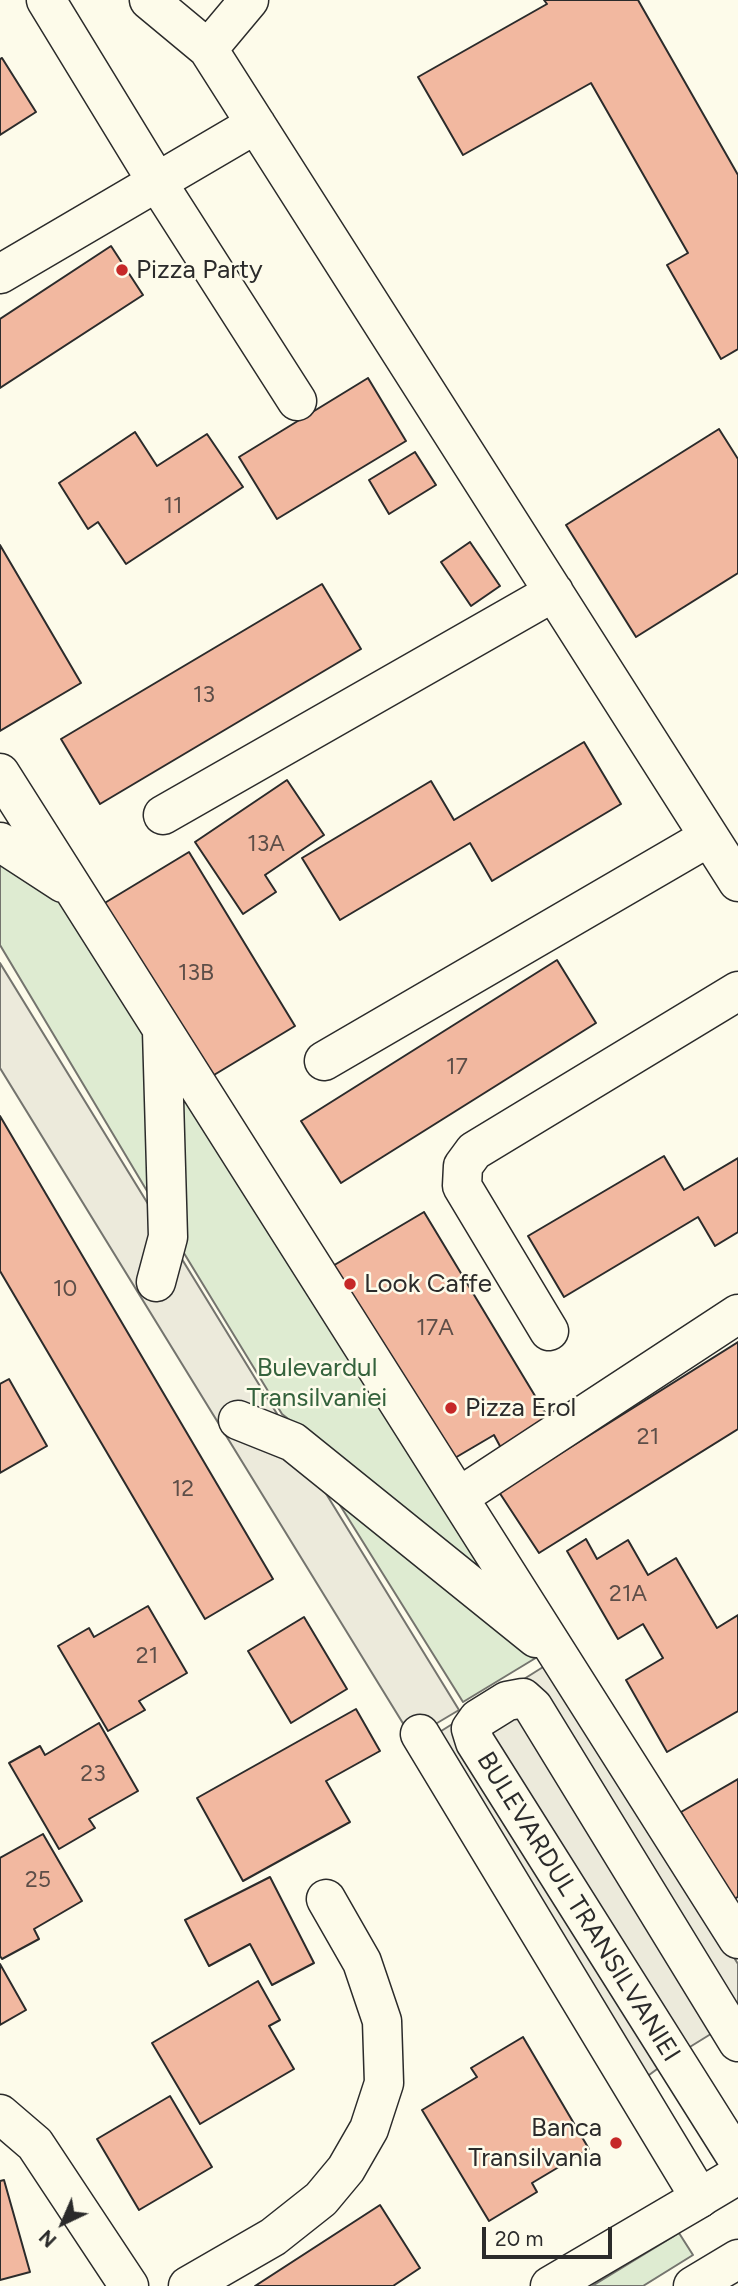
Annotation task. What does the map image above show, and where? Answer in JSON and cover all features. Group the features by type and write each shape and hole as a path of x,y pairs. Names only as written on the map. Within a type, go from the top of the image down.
{"street":[{"path":"46,0 297,401"},
{"path":"149,0 208,49 738,882"},
{"path":"208,49 249,0"},
{"path":"0,274 256,124"},
{"path":"163,815 554,592"},
{"path":"0,773 738,1939"},
{"path":"324,1061 709,837"},
{"path":"0,842 74,890"},
{"path":"549,1331 462,1186 463,1166 474,1151 738,991"},
{"path":"156,1282 168,1237 162,1029"},
{"path":"459,1497 738,1314"},
{"path":"237,1420 293,1442 560,1658"},
{"name":"BULEVARDUL TRANSILVANIEI","path":"738,2042 533,1707 523,1698 507,1701 478,1719 471,1729 475,1742 738,2160"},
{"name":"BULEVARDUL TRANSILVANIEI","path":"419,1734 698,2199"},
{"path":"188,2286 272,2237 321,2199 346,2169 369,2129 384,2083 382,2021 362,1962 326,1899"},
{"path":"0,2114 36,2144 130,2286"},
{"path":"550,2286 738,2175"},
{"path":"693,2286 738,2259"}],"green space":[{"path":"0,855 59,895 150,1040 153,1201 0,945"},
{"name":"Bulevardul Transilvaniei","path":"180,1080 500,1588 282,1414 179,1245"},
{"name":"Bulevardul Transilvaniei","path":"328,1486 539,1656 463,1702"},
{"path":"679,2233 693,2255 643,2286 592,2286"}],"shaded area":[{"name":"Bulevardul Transilvaniei","path":"0,963 459,1710 412,1738 0,1068"},
{"path":"551,1662 738,1964 738,2041 727,2024 645,2078 438,1733"}],"building":[{"path":"544,0 638,0 738,175 738,349 721,359 667,265 688,253 591,83 463,155 418,77 547,4"},
{"path":"2,58 36,112 0,135 0,59"},
{"path":"111,246 143,295 0,388 0,319"},
{"path":"368,378 406,441 277,519 239,457"},
{"path":"719,429 738,459 738,573 636,637 566,525"},
{"path":"135,432 157,466 207,434 243,487 126,564 98,522 88,529 59,483"},
{"path":"415,452 436,485 389,514 369,480"},
{"path":"470,542 500,586 471,606 441,562"},
{"path":"0,545 81,683 0,731"},
{"path":"322,584 361,649 100,804 61,739"},
{"path":"584,742 621,804 492,881 470,843 340,920 302,858 431,781 454,820"},
{"path":"287,780 324,835 265,875 276,892 243,914 195,842"},
{"path":"189,852 295,1026 209,1078 103,904"},
{"path":"557,960 596,1023 341,1183 301,1121"},
{"path":"0,1116 273,1579 205,1619 0,1271"},
{"path":"664,1156 684,1190 738,1158 738,1232 715,1246 698,1217 564,1297 528,1236"},
{"path":"424,1212 549,1419 501,1448 494,1435 448,1462 331,1267"},
{"path":"738,1342 738,1429 539,1553 499,1492"},
{"path":"9,1379 47,1446 0,1473 0,1384"},
{"path":"586,1539 597,1559 628,1540 648,1575 676,1558 717,1628 738,1615 738,1711 667,1752 626,1680 663,1658 643,1624 618,1639 567,1551"},
{"path":"148,1606 187,1673 139,1701 145,1710 108,1731 58,1646 89,1628 94,1637"},
{"path":"304,1617 347,1689 291,1723 248,1651"},
{"path":"356,1709 380,1751 326,1781 350,1822 243,1881 197,1798"},
{"path":"99,1723 138,1791 89,1819 95,1828 59,1849 9,1763 40,1746 45,1755"},
{"path":"738,1779 738,1897 732,1900 681,1812"},
{"path":"43,1834 82,1901 34,1929 39,1939 2,1959 0,1858"},
{"path":"270,1877 314,1963 272,1985 250,1944 209,1966 185,1920"},
{"path":"0,1964 26,2010 0,2025"},
{"path":"258,1981 280,2020 269,2026 294,2069 200,2124 152,2043"},
{"path":"523,2037 589,2149 532,2183 537,2192 489,2221 422,2110 477,2077 471,2068"},
{"path":"170,2096 212,2167 139,2210 97,2139"},
{"path":"4,2180 30,2272 0,2280 0,2181"},
{"path":"380,2205 420,2268 393,2286 255,2286"}],"place":[{"name":"Pizza Party","path":"122,270"},
{"name":"Look Caffe","path":"350,1284"},
{"name":"Pizza Erol","path":"451,1408"},
{"name":"Banca Transilvania","path":"616,2143"}]}
